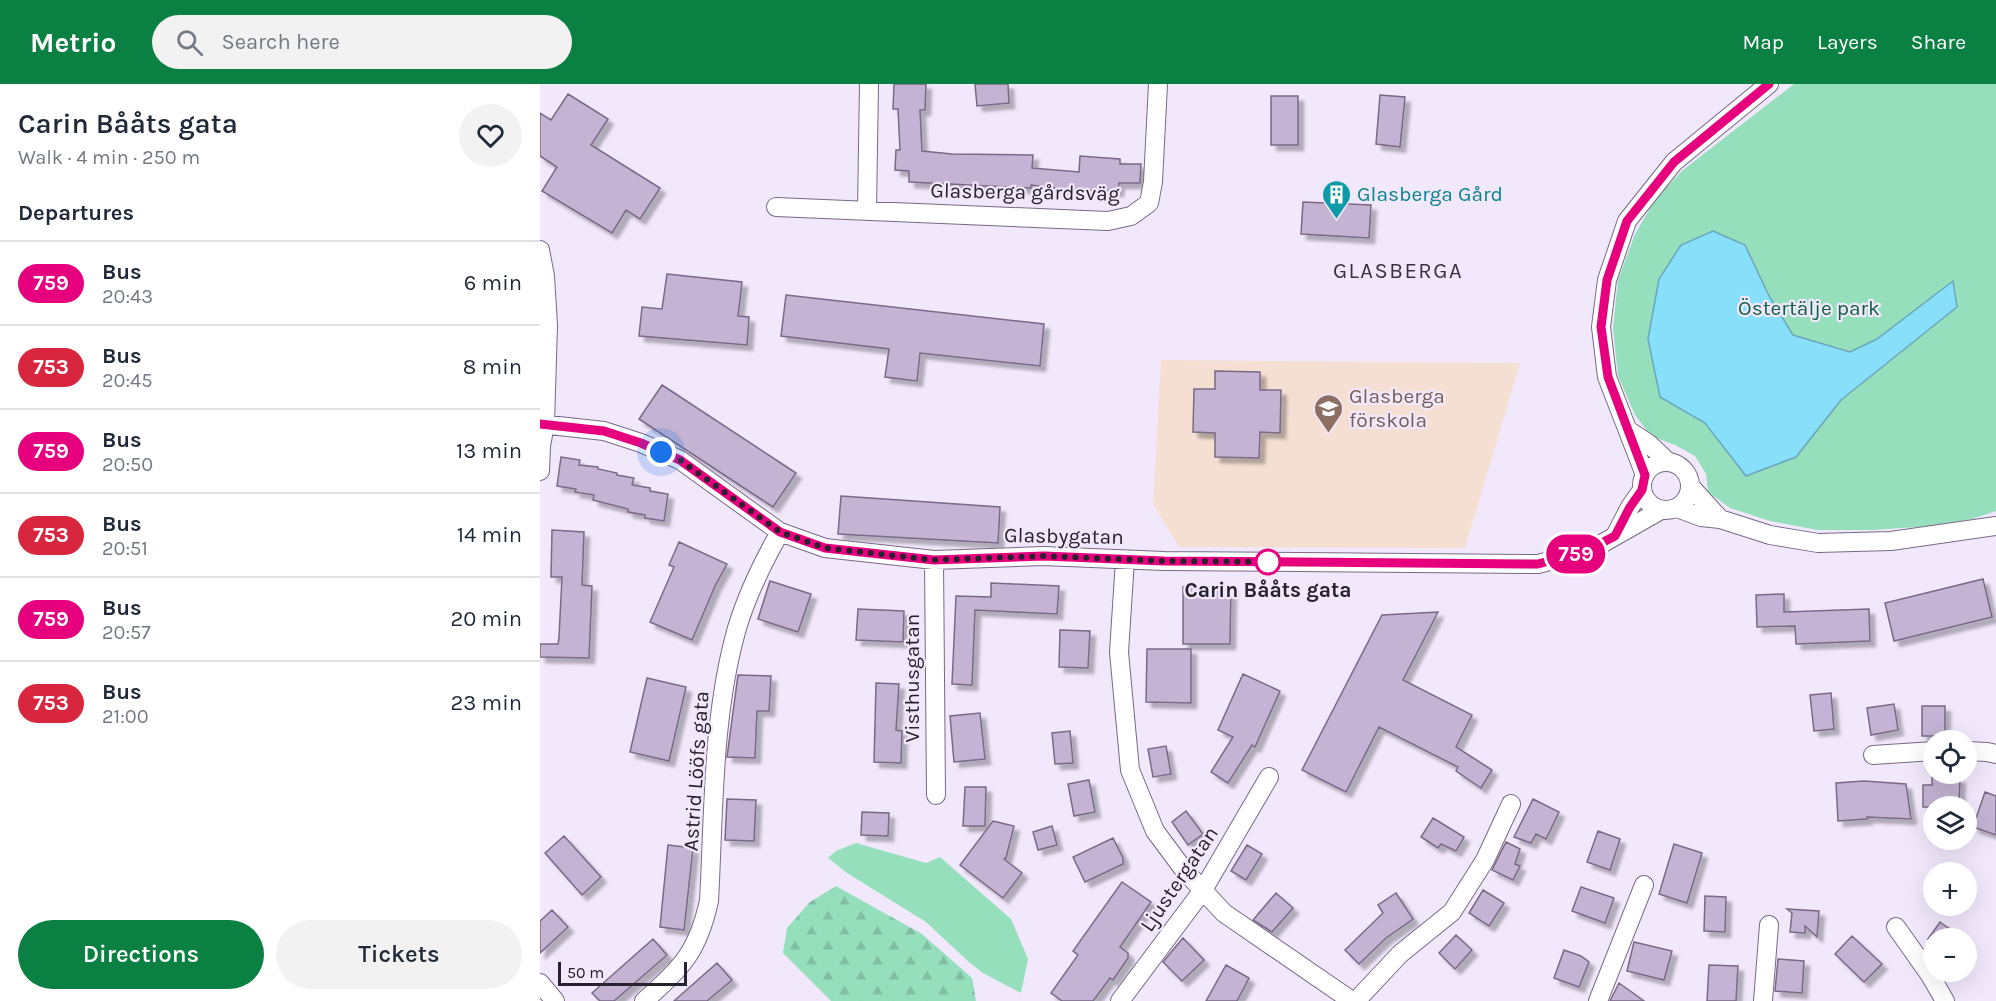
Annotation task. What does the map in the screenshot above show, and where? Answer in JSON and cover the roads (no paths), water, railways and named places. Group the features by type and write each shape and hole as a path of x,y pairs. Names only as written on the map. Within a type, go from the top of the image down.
{"street":[{"path":"867,210 869,84"},
{"name":"Glasberga gårdsväg","path":"776,207 1108,221 1131,216 1149,203 1153,182 1158,84"},
{"path":"1769,84 1674,162 1627,221 1607,280 1601,327 1608,377 1628,430 1649,503 1701,517 1720,519 1770,535 1818,543 1891,541 1996,526"},
{"path":"540,250 545,276 540,471"},
{"name":"Glasbygatan","path":"542,424 604,431 641,443 680,460 780,532 825,548 934,560 1044,556 1125,560 1538,564 1588,550 1669,509"},
{"path":"1628,430 1649,444 1667,461 1682,467 1687,472 1691,487 1720,519"},
{"path":"1615,536 1654,465 1667,461"},
{"path":"1669,509 1687,499 1691,487"},
{"name":"Astrid Lööfs gata","path":"644,1001 686,961 697,943 705,921 710,901 720,722 730,656 745,606 780,532"},
{"name":"Visthusgatan","path":"934,560 936,795"},
{"path":"1125,560 1119,652 1130,770 1155,831 1224,913 1354,1001 1400,954 1452,912 1485,860 1511,804"},
{"path":"1873,755 1923,752"},
{"path":"1977,752 1996,754"},
{"name":"Ljustergatan","path":"1120,1001 1203,890 1269,777"},
{"path":"1598,1001 1644,885"},
{"path":"1764,1001 1768,925"},
{"path":"1896,927 1930,975 1945,1001"},
{"path":"540,983 555,1001"}],"water":[{"path":"1713,231 1745,245 1769,296 1793,335 1850,352 1877,339 1953,281 1957,307 1841,400 1796,457 1746,476 1705,423 1660,397 1648,339 1659,279 1681,245"}],"place":[{"name":"Glasberga Gård","path":"1336,220"},
{"name":"Glasberga förskola","path":"1328,434"},
{"name":"Carin Bååts gata","path":"1268,562"}],"district":[{"name":"GLASBERGA","path":"1398,270"}],"park label":[{"name":"Östertälje park","path":"1809,308"}]}
